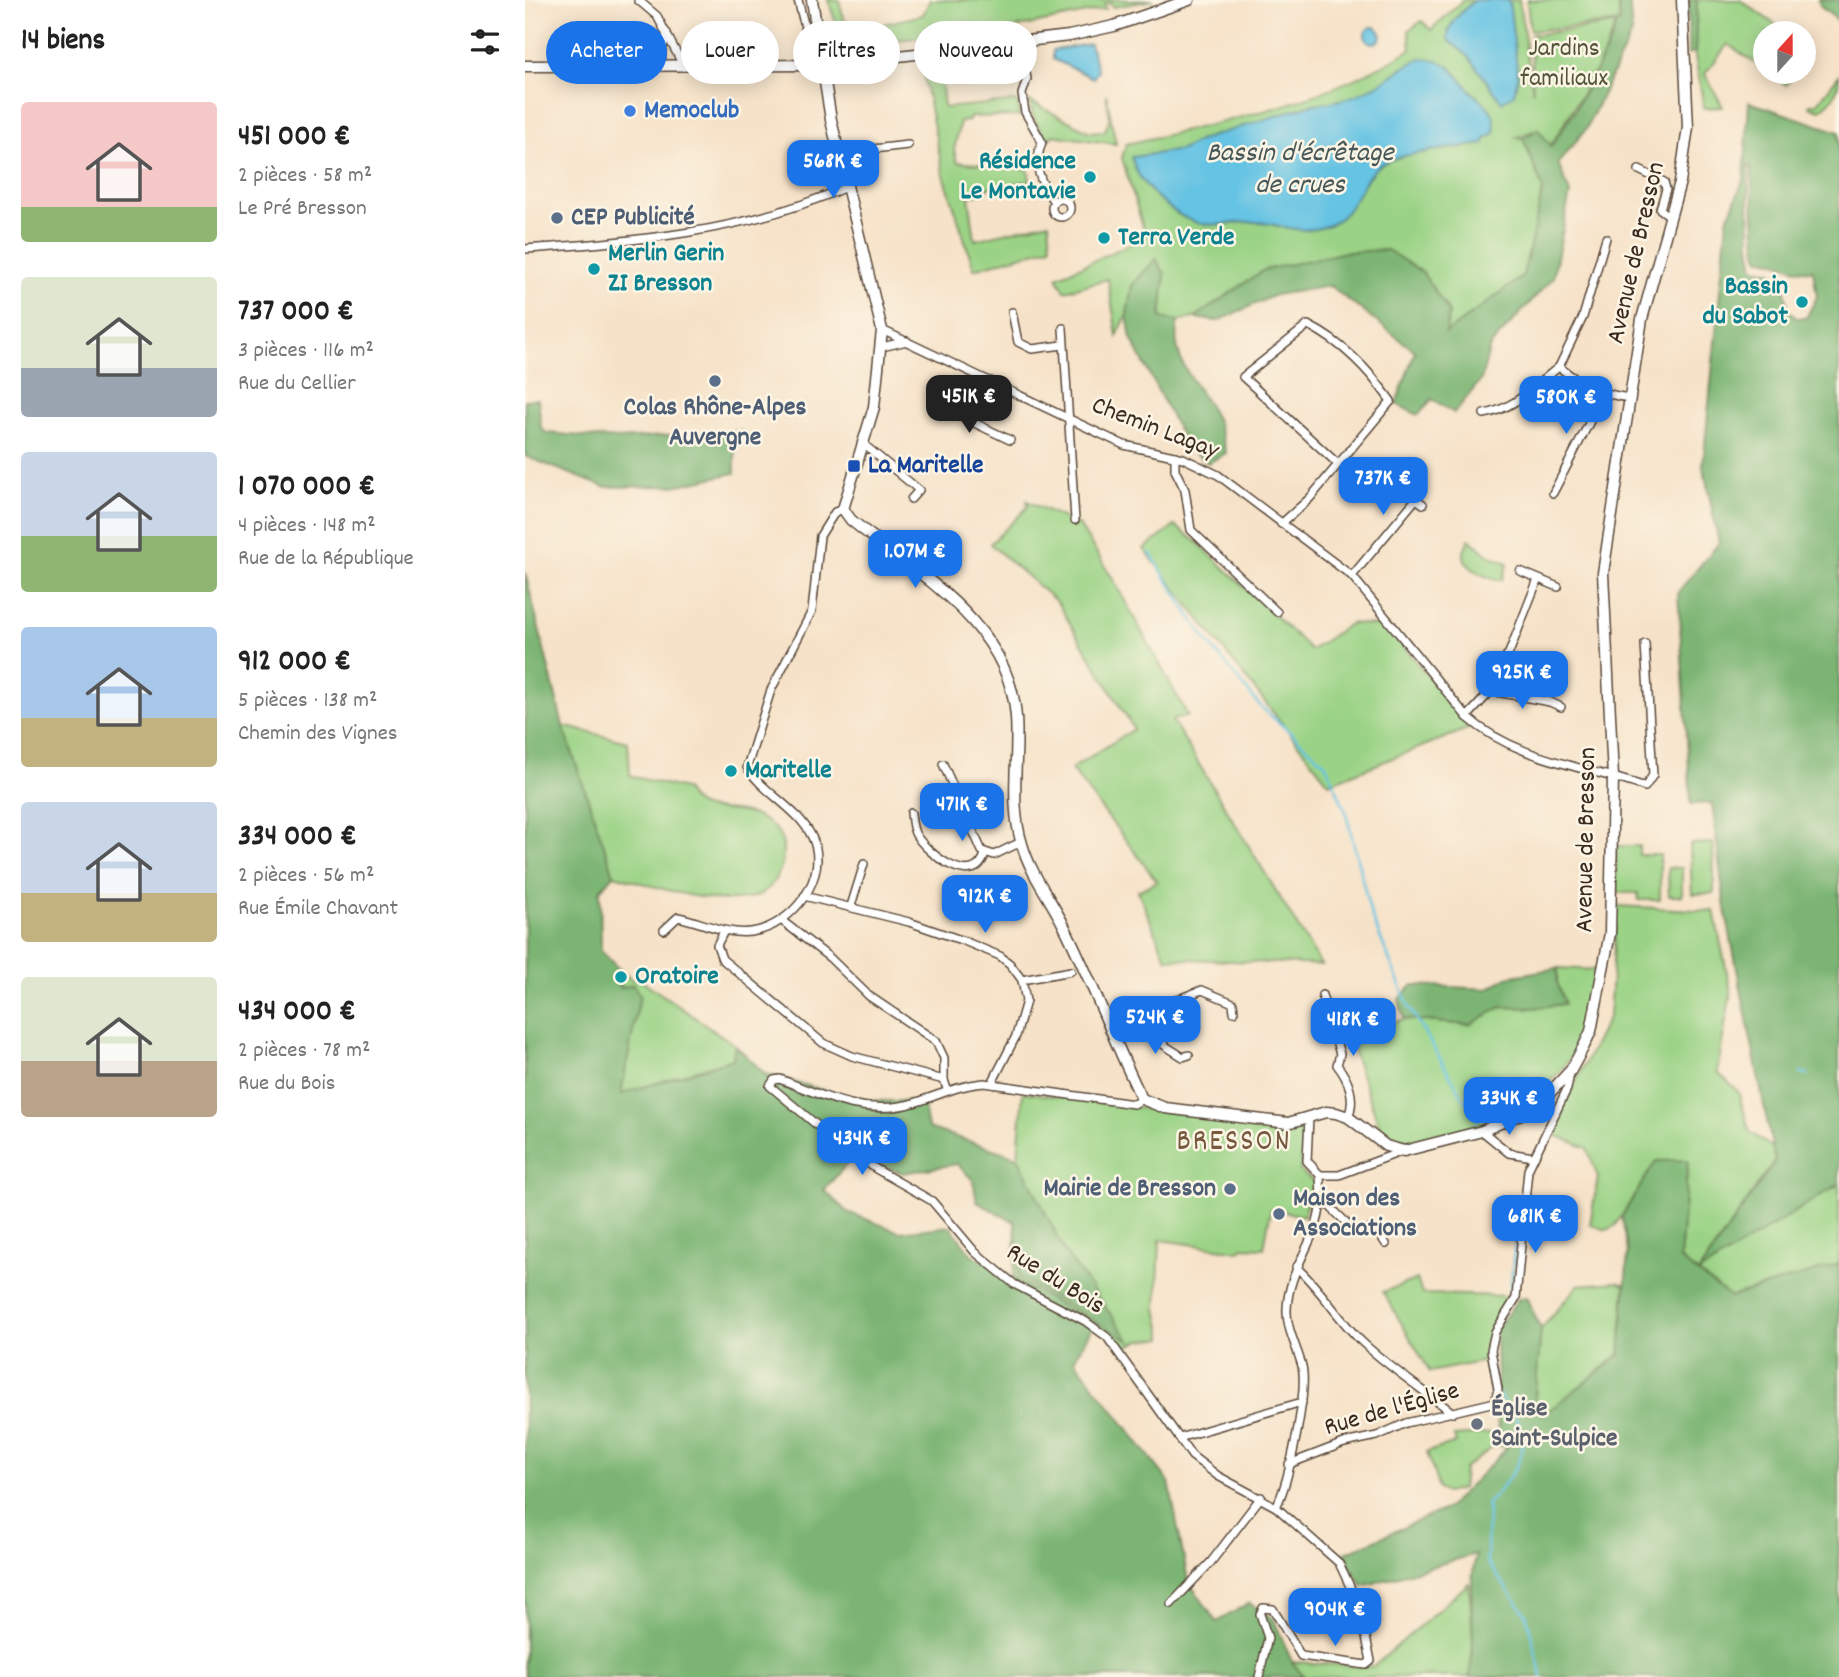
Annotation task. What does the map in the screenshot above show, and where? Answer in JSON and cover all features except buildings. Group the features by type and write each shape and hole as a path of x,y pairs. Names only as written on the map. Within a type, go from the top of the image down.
{"street":[{"path":"638,0 660,21"},
{"path":"798,0 803,21"},
{"path":"812,0 815,21"},
{"path":"818,0 819,21"},
{"path":"1037,39 1114,26 1189,0"},
{"name":"Avenue de Bresson","path":"1404,1151 1482,1131 1533,1106 1571,1070 1591,1031 1608,953 1613,777 1603,573 1641,319 1680,182 1688,127 1682,0"},
{"path":"667,33 681,61"},
{"path":"525,66 546,66"},
{"path":"825,84 838,153 882,330 877,394 843,509"},
{"path":"1025,84 1022,94 1025,112 1042,142 1037,162 1039,180 1054,202"},
{"path":"838,153 908,145"},
{"path":"1639,170 1664,182 1666,189 1660,209 1671,217"},
{"path":"525,249 684,234 746,223 846,187"},
{"path":"1484,414 1502,411 1514,404 1559,367 1583,317 1606,238"},
{"path":"1012,312 1019,342 1031,349 1063,345"},
{"path":"1281,524 1310,498 1391,401 1373,376 1346,348 1308,325 1243,377 1338,464"},
{"path":"1063,328 1075,520"},
{"name":"Chemin Lagay","path":"882,330 1124,445 1175,456 1218,475 1352,576 1467,717 1489,736 1524,751 1645,786 1653,775 1645,644"},
{"path":"882,347 907,341"},
{"path":"1559,367 1574,380 1630,398"},
{"path":"973,422 991,381"},
{"path":"1553,493 1605,392"},
{"path":"939,406 1010,440"},
{"path":"862,443 919,490 911,499"},
{"path":"1175,456 1175,470 1185,489 1191,530 1277,612"},
{"path":"1352,576 1416,499 1423,504"},
{"path":"843,509 851,520 964,612 984,635 1005,668 1016,718 1016,815 1021,842 1064,926 1142,1098 1165,1108 1288,1123 1326,1112 1348,1117 1387,1146 1404,1151"},
{"path":"664,930 678,918 724,931 751,932 781,920 804,896 819,868 812,836 801,821 759,785 747,767 771,690 812,611 820,536 835,512 843,509"},
{"path":"1520,571 1558,587"},
{"path":"1467,717 1492,691 1493,672 1509,653 1538,579"},
{"path":"1492,691 1550,702 1561,707"},
{"path":"911,813 917,838 941,860 957,869 970,870 983,861 985,855 943,764"},
{"path":"985,855 994,855 1021,842"},
{"path":"851,906 864,864"},
{"path":"804,896 851,906 959,939 1000,956 1022,980 1026,1001 1024,1015 992,1083"},
{"path":"781,920 830,958 869,996 936,1041 944,1058 944,1080 947,1089"},
{"path":"724,931 716,945 722,959 815,1037 852,1056 944,1080"},
{"path":"1022,980 1071,971"},
{"path":"1107,1023 1142,1008 1150,1010 1202,990 1233,1003 1234,1012"},
{"path":"1322,995 1340,1054 1337,1065 1346,1076 1353,1105 1348,1117"},
{"path":"1150,1010 1164,1045 1183,1058 1189,1055"},
{"name":"Rue de l'Église","path":"1289,1464 1344,1443 1377,1436 1406,1423 1495,1402 1497,1382 1491,1350 1495,1332 1516,1298 1528,1170 1567,1089 1571,1070"},
{"name":"Rue du Bois","path":"1142,1098 1134,1104 992,1083 963,1084 904,1106 868,1108 822,1097 780,1079 770,1084 776,1094 876,1170 932,1201 975,1252 1014,1284 1085,1321 1107,1338 1192,1456 1206,1468 1276,1507 1339,1563 1360,1608 1371,1661 1366,1665 1349,1664 1301,1656 1273,1609 1268,1606 1263,1608 1260,1614 1268,1638 1259,1677"},
{"path":"1276,1507 1285,1487 1302,1402 1302,1367 1286,1308 1296,1268 1315,1229 1321,1198 1320,1175 1307,1161 1309,1117"},
{"path":"1482,1131 1509,1153 1533,1157"},
{"path":"1320,1175 1339,1175 1404,1151"},
{"path":"1321,1198 1357,1233 1371,1227 1376,1229 1386,1244"},
{"path":"1296,1268 1317,1286 1360,1340 1417,1389 1453,1413"},
{"path":"1179,1437 1302,1402"},
{"path":"1171,1604 1212,1562 1261,1497"}],"green space":[{"path":"828,0 839,0 846,21 835,21"},
{"path":"930,0 1154,0 1112,7 1111,3 1104,4 1106,9 1037,23 1037,21 914,21 914,38 900,40 900,21 897,21 923,15"},
{"name":"Jardins familiaux","path":"1463,0 1519,0 1533,92 1531,35 1616,24 1601,62 1550,147 1538,129 1517,137 1523,138 1543,189 1523,276 1445,334 1449,312 1422,272 1264,270 1194,318 1178,321 1161,319 1165,274 1156,260 1132,285 1127,315 1117,336 1108,279 1065,291 1057,277 1146,237 1122,158 1126,144 1236,119 1344,84 1411,49 1409,30 1422,21 1431,30"},
{"path":"1527,0 1618,0 1620,22 1530,31"},
{"path":"1618,0 1629,0 1632,33 1586,129 1558,163 1570,193 1553,278 1490,346 1481,380 1454,413 1432,399 1418,415 1396,404 1415,351 1330,286 1275,295 1218,321 1194,318 1264,270 1346,252 1387,250 1422,272 1449,312 1446,333 1523,276 1543,189 1523,138 1538,129 1551,146 1575,110 1613,37 1616,24 1620,22"},
{"path":"1689,0 1697,0 1695,52 1688,54"},
{"path":"1697,0 1740,0 1770,21 1753,21 1753,62 1728,44 1705,74 1723,107 1704,108 1695,56"},
{"path":"1818,0 1839,0 1839,21 1821,7"},
{"path":"1839,75 1838,86 1828,103 1820,110 1810,107 1810,104 1817,104"},
{"path":"925,84 942,84 944,108 1017,101 1020,116 970,117 969,121 960,122 954,150 957,162 1028,169 1030,181 986,188 985,192 969,196 975,240 1049,222 1051,247 974,269 943,172"},
{"path":"1106,94 1116,144 1052,135 1051,138 1045,137 1034,119 1029,101 1090,132 1105,131 1110,117"},
{"path":"1749,102 1839,132 1839,1184 1698,1273 1775,1161 1725,908 1712,803 1691,804 1678,592 1719,543 1703,465 1727,220 1744,179","holes":["1748,165 1751,166 1756,250 1760,259 1800,270 1813,270 1817,297 1806,318 1796,318 1788,309 1784,281 1770,271 1754,268 1750,246"]},
{"path":"1156,259 1165,274 1161,318 1178,321 1176,336 1182,362 1217,421 1226,453 1208,463 1187,447 1131,338 1127,315 1132,285"},
{"path":"538,399 541,427 546,433 618,439 741,431 735,448 735,473 674,486 604,487 525,456 525,400"},
{"path":"1027,501 1079,525 1113,579 1188,716 1172,720 1321,965 1166,958 1138,891 1157,881 1071,769 1134,729 1057,602 990,544 1028,507"},
{"path":"1175,526 1196,541 1311,650 1351,623 1388,627 1470,728 1329,783 1144,549"},
{"path":"1469,539 1488,555 1508,563 1502,580 1485,576 1465,561 1465,548"},
{"path":"525,572 563,726 614,875 600,890 601,951 620,970 616,972 620,988 633,985 640,995 621,1094 733,1059 735,1045 765,1074 859,1100 923,1102 928,1128 1018,1157 1065,1252 1131,1342 1019,1277 1015,1222 977,1202 973,1180 957,1164 903,1173 853,1157 824,1190 847,1212 900,1232 950,1226 971,1254 1094,1324 1074,1360 1169,1482 1188,1581 1217,1622 1249,1603 1274,1620 1292,1662 1304,1677 525,1677"},
{"path":"563,726 628,742 630,776 685,789 700,806 742,812 767,822 779,834 783,850 781,868 772,884 759,895 720,900 673,892 614,875"},
{"path":"1713,843 1714,893 1692,894 1690,844"},
{"path":"1616,846 1639,846 1639,855 1660,855 1660,900 1639,900 1638,893 1616,893"},
{"path":"1668,868 1682,868 1682,896 1669,896"},
{"path":"1617,906 1714,911 1731,992 1717,1072 1738,1091 1750,1132 1773,1148 1775,1160 1699,1271 1839,1184 1839,1264 1730,1297 1680,1259 1688,1161 1656,1161 1616,1225 1607,1230 1590,1224 1598,1177 1587,1148 1550,1133 1609,1016"},
{"path":"1558,968 1598,970 1579,1042 1562,1068 1547,1084 1509,1112 1447,1140 1422,1144 1381,1131 1348,1037 1404,1019 1469,1025 1501,1007 1532,1008 1564,1004 1557,982"},
{"path":"1558,968 1557,982 1565,1004 1532,1008 1501,1007 1469,1025 1404,1019 1399,999 1413,985 1488,989 1507,977"},
{"path":"620,970 632,980 641,980 735,1045 733,1059 620,1095 640,995 620,988 616,972"},
{"path":"1023,1092 1306,1130 1300,1171 1316,1183 1316,1201 1307,1203 1304,1216 1271,1209 1264,1248 1242,1247 1239,1251 1160,1240 1157,1308 1163,1338 1141,1340 1126,1347 1094,1324 1014,1279"},
{"path":"1688,1160 1680,1259 1730,1297 1839,1264 1839,1677 1469,1677 1472,1586 1476,1554 1363,1586 1341,1555 1448,1508 1507,1448 1498,1445 1496,1330 1518,1299 1526,1297 1541,1329 1534,1408 1543,1415 1620,1355 1628,1252 1622,1216 1656,1161"},
{"path":"1417,1279 1422,1294 1508,1296 1486,1346 1486,1361 1430,1372 1383,1292"},
{"path":"1617,1282 1625,1285 1620,1354 1543,1416 1534,1408 1541,1329 1578,1285"},
{"path":"1496,1433 1497,1444 1464,1469 1462,1489 1446,1493 1439,1489 1427,1452 1456,1443 1454,1436"},
{"path":"1469,1583 1474,1654 1469,1677 1304,1677 1292,1662 1373,1667"}],"water":[{"path":"1474,0 1509,0 1518,76 1514,94 1502,102 1468,56 1448,40 1452,23"},
{"path":"1370,27 1376,27 1381,35 1379,41 1370,43 1365,38 1365,32"},
{"path":"1090,44 1098,71 1093,78 1053,59 1053,50"},
{"name":"Bassin d'écrêtage de crues","path":"1422,58 1447,65 1486,105 1494,119 1494,134 1485,138 1484,144 1415,154 1380,165 1366,180 1343,215 1324,227 1307,230 1256,222 1209,225 1192,221 1159,199 1135,167 1132,157 1181,150 1203,139 1313,104 1359,94"}],"waterway":[{"path":"1150,553 1203,636 1260,706 1325,763 1345,809 1371,915 1409,1007 1478,1122"},
{"path":"1801,1073 1808,1074"},
{"path":"1509,1304 1519,1205"},
{"path":"1489,1358 1493,1379"},
{"path":"1499,1395 1518,1423 1522,1446 1516,1467 1488,1503 1487,1562 1526,1614 1542,1677"}],"place":[{"name":"Memoclub","path":"630,111"},
{"name":"Résidence Le Montavie","path":"1090,177"},
{"name":"CEP Publicité","path":"557,218"},
{"name":"Terra Verde","path":"1104,238"},
{"name":"Merlin Gerin ZI Bresson","path":"594,269"},
{"name":"Bassin du Sabot","path":"1802,302"},
{"name":"Colas Rhône-Alpes Auvergne","path":"715,381"},
{"name":"La Maritelle","path":"854,466"},
{"name":"Maritelle","path":"731,771"},
{"name":"Oratoire","path":"621,977"},
{"name":"Mairie de Bresson","path":"1230,1189"},
{"name":"Maison des Associations","path":"1279,1214"},
{"name":"Église Saint-Sulpice","path":"1477,1424"}],"district":[{"name":"BRESSON","path":"1234,1143"}]}
